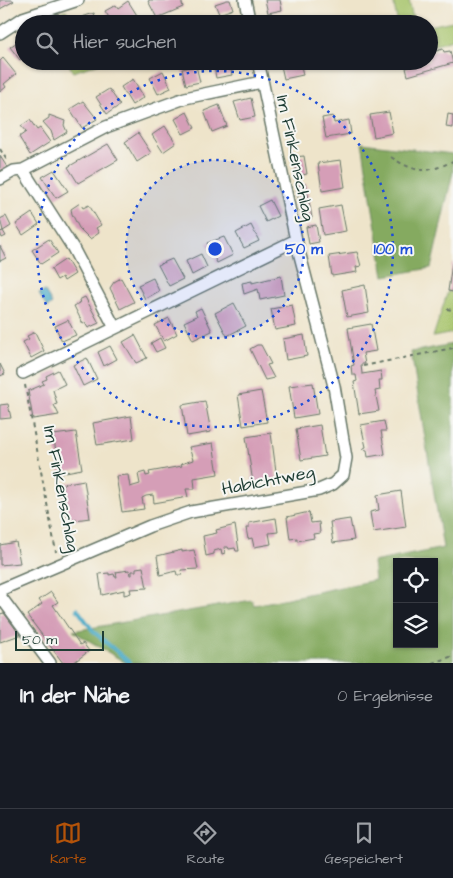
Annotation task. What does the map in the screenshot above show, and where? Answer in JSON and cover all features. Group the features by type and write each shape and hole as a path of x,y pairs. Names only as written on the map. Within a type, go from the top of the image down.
{"street":[{"path":"32,15 78,0"},
{"path":"245,0 248,15"},
{"path":"0,33 15,23"},
{"name":"Im Finkenschlag","path":"23,373 296,240 260,70"},
{"path":"0,179 106,127 185,98 262,82"},
{"path":"18,171 73,248 114,328"},
{"name":"Habichtweg","path":"0,590 150,526 191,512 319,490 333,484 343,475 346,458 334,386 296,240"},
{"path":"0,596 50,663"}],"path":[{"path":"0,149 18,171"},
{"path":"392,157 414,170 426,170 453,161"},
{"path":"447,309 453,310"},
{"path":"363,366 453,348"},
{"name":"Im Finkenschlag","path":"23,373 59,565"},
{"path":"432,663 453,656"}],"green space":[{"path":"393,0 409,0 412,15 396,15"},
{"path":"66,10 69,15 52,15"},
{"path":"453,21 453,39 438,43 438,24"},
{"path":"362,143 453,154 453,172 431,268 384,276"},
{"path":"448,291 453,292 453,333 433,337"},
{"path":"453,344 453,663 126,663 73,631 252,600 254,605 375,580 373,562 393,558 443,548 411,352"}],"water":[{"path":"45,291 52,304 47,308 39,294"}],"building":[{"path":"0,0 13,0 14,1 0,9"},
{"path":"181,0 183,7 164,15 155,15 148,1"},
{"path":"230,0 233,9 219,14 215,4"},
{"path":"265,0 280,0 282,10 268,13"},
{"path":"128,1 137,15 107,15 105,11 116,5 118,8"},
{"path":"15,43 15,54 10,47"},
{"path":"443,49 444,52 450,51 453,63 438,67 438,50"},
{"path":"3,58 16,74 4,84 6,87 0,92 0,61"},
{"path":"182,70 197,70 200,82 186,85"},
{"path":"215,70 231,70 232,75 216,78"},
{"path":"282,70 302,70 303,75 284,79"},
{"path":"406,70 429,70 408,76"},
{"path":"163,71 171,88 158,94 150,78"},
{"path":"133,79 144,97 132,105 121,87"},
{"path":"109,89 120,105 107,114 96,97"},
{"path":"251,98 255,117 240,120 234,102"},
{"path":"83,101 97,119 82,128 70,109"},
{"path":"219,105 227,126 212,132 204,111"},
{"path":"187,112 195,128 183,134 175,119"},
{"path":"389,112 393,133 374,137 370,115"},
{"path":"448,114 453,115 453,128 446,127"},
{"path":"49,115 65,121 64,125 67,132 54,140 51,131 43,122 49,118"},
{"path":"333,116 334,123 349,120 351,134 326,138 322,118"},
{"path":"30,120 37,130 40,128 50,142 30,155 19,137 26,132 21,126"},
{"path":"165,126 176,143 163,152 152,135"},
{"path":"138,133 151,153 137,162 125,142"},
{"path":"108,144 118,160 78,183 68,167"},
{"path":"0,156 7,167 0,171"},
{"path":"304,156 307,174 297,176 294,157"},
{"path":"341,160 345,187 322,191 318,163"},
{"path":"54,170 68,191 56,198 42,177"},
{"path":"306,184 312,218 302,220 296,186"},
{"path":"270,200 278,216 266,222 258,206"},
{"path":"80,203 83,208 89,205 101,225 96,228 99,233 90,239 79,228 72,214 71,209"},
{"path":"341,205 346,231 323,235 319,209"},
{"path":"32,213 39,224 23,235 16,224"},
{"path":"6,216 11,226 3,231 0,219"},
{"path":"251,225 259,241 244,248 236,233"},
{"path":"316,225 319,242 309,244 306,227"},
{"path":"3,231 6,236 2,238 0,232"},
{"path":"224,237 233,255 217,263 207,243"},
{"path":"49,239 58,253 41,264 32,250"},
{"path":"0,246 6,258 0,261"},
{"path":"357,252 361,266 356,267 357,272 332,276 329,256"},
{"path":"201,254 207,267 192,275 186,261"},
{"path":"66,259 75,274 64,281 62,277 57,280 51,269"},
{"path":"172,259 183,279 169,286 158,265"},
{"path":"453,263 453,292 448,291"},
{"path":"281,276 284,295 260,300 258,289 244,294 242,283 252,281 252,283"},
{"path":"121,278 134,302 120,309 110,288 114,282"},
{"path":"153,278 159,291 145,299 138,285"},
{"path":"365,285 369,313 347,317 342,290"},
{"path":"85,297 99,323 88,328 85,323 83,324 74,306"},
{"path":"234,303 246,326 227,336 215,313"},
{"path":"292,305 296,326 275,330 271,309"},
{"path":"201,308 212,331 193,340 184,322 197,316 195,311"},
{"path":"169,318 177,334 164,341 155,325"},
{"path":"68,320 76,335 62,341 55,326"},
{"path":"371,324 376,351 363,353 365,364 361,364 362,374 381,371 382,380 379,380 380,390 375,391 379,411 359,414 354,382 357,381 356,375 352,375 351,366 354,365 348,328"},
{"path":"35,332 44,351 31,358 23,342 29,339 27,336"},
{"path":"135,335 147,358 136,363 123,342"},
{"path":"304,335 307,356 286,360 283,339"},
{"path":"160,338 165,348 156,352 151,343"},
{"path":"261,345 271,364 267,365 274,378 265,380 250,349"},
{"path":"110,346 117,359 104,366 98,352"},
{"path":"87,358 97,379 83,386 73,365"},
{"path":"0,364 5,374 0,376"},
{"path":"58,370 65,384 53,390 57,404 54,405 59,415 33,419 28,391 44,384 42,381 47,379 46,376"},
{"path":"313,383 318,414 294,418 289,386"},
{"path":"261,391 267,422 243,426 238,395"},
{"path":"205,401 211,432 187,436 182,405"},
{"path":"8,404 11,418 0,419 0,405"},
{"path":"131,416 134,439 97,445 93,423"},
{"path":"384,421 386,431 381,431 385,454 368,457 367,450 362,449 366,447 361,425"},
{"path":"320,425 325,456 301,460 296,429"},
{"path":"76,432 82,469 60,473 53,435"},
{"path":"271,433 277,479 253,483 246,437"},
{"path":"213,443 218,474 194,478 195,489 186,489 188,497 154,503 153,495 146,496 142,498 144,509 122,512 116,476 128,475 130,487 140,484 138,474 145,472 146,476 150,475 149,472 182,466 181,464 193,460 189,447"},
{"path":"84,480 90,518 68,521 62,484"},
{"path":"401,491 406,527 373,532 370,512 379,510 377,495"},
{"path":"309,512 311,523 319,522 320,533 313,534 314,538 297,541 297,538 290,539 287,517"},
{"path":"276,518 278,532 269,533 271,544 254,547 252,538 248,539 246,528 249,528 249,523"},
{"path":"350,519 354,540 333,543 330,522"},
{"path":"235,525 239,551 236,551 235,548 229,549 224,547 225,553 222,554 221,549 214,551 214,554 206,556 203,536 217,533 216,530"},
{"path":"16,542 20,563 0,565 0,545"},
{"path":"182,550 182,552 194,550 198,569 181,570 182,575 177,575 176,571 160,575 157,556"},
{"path":"143,567 147,588 130,589 131,593 124,595 124,590 102,595 99,574 109,573 109,575 114,574 117,577 116,572 129,570 130,575 132,575 132,571 136,571 136,568"},
{"path":"51,592 58,602 53,605 80,645 83,643 89,651 73,663 63,663 27,615 42,604 39,600"},
{"path":"4,613 20,635 0,642 0,614"}],"waterway":[{"path":"77,609 94,632 130,663"}]}
